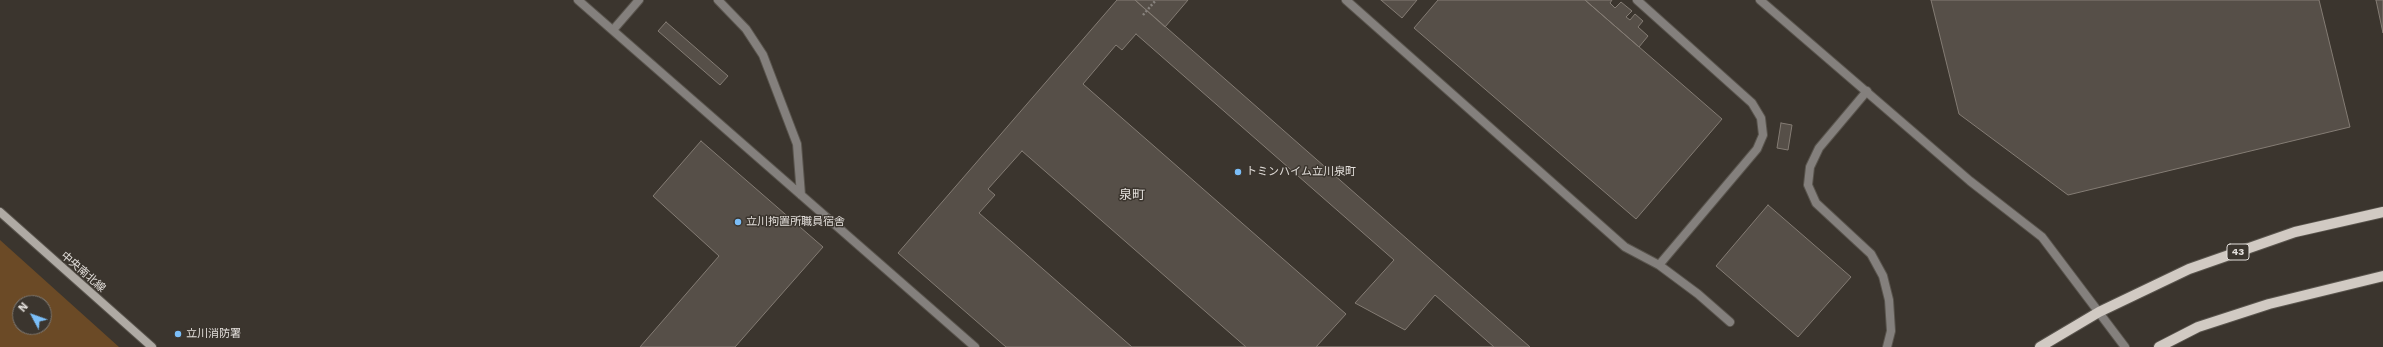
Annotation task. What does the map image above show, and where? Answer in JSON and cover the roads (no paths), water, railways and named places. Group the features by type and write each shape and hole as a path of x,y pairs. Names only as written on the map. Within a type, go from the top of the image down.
{"main road":[{"name":"中央南北線","path":"0,212 152,347"},
{"name":"43","path":"2040,347 2099,312 2189,269 2295,232 2383,212"},
{"path":"2159,347 2198,327 2269,304 2383,276"}],"street":[{"path":"578,0 975,347"},
{"path":"613,30 639,0"},
{"path":"718,0 746,29 763,55 797,144 801,195"},
{"path":"1346,0 1625,247 1659,265 1698,294 1730,322"},
{"path":"1637,0 1752,103 1761,118 1762,135 1757,149 1659,265"},
{"path":"1760,0 1970,181 2042,236 2125,347"},
{"path":"1867,91 1819,148 1810,167 1808,185 1816,202 1871,254 1883,276 1889,300 1891,331 1886,347"}],"place":[{"name":"トミンハイム立川泉町","path":"1238,172"},
{"name":"立川拘置所職員宿舎","path":"738,222"},
{"name":"立川消防署","path":"178,334"}],"district":[{"name":"泉町","path":"1132,195"}]}
